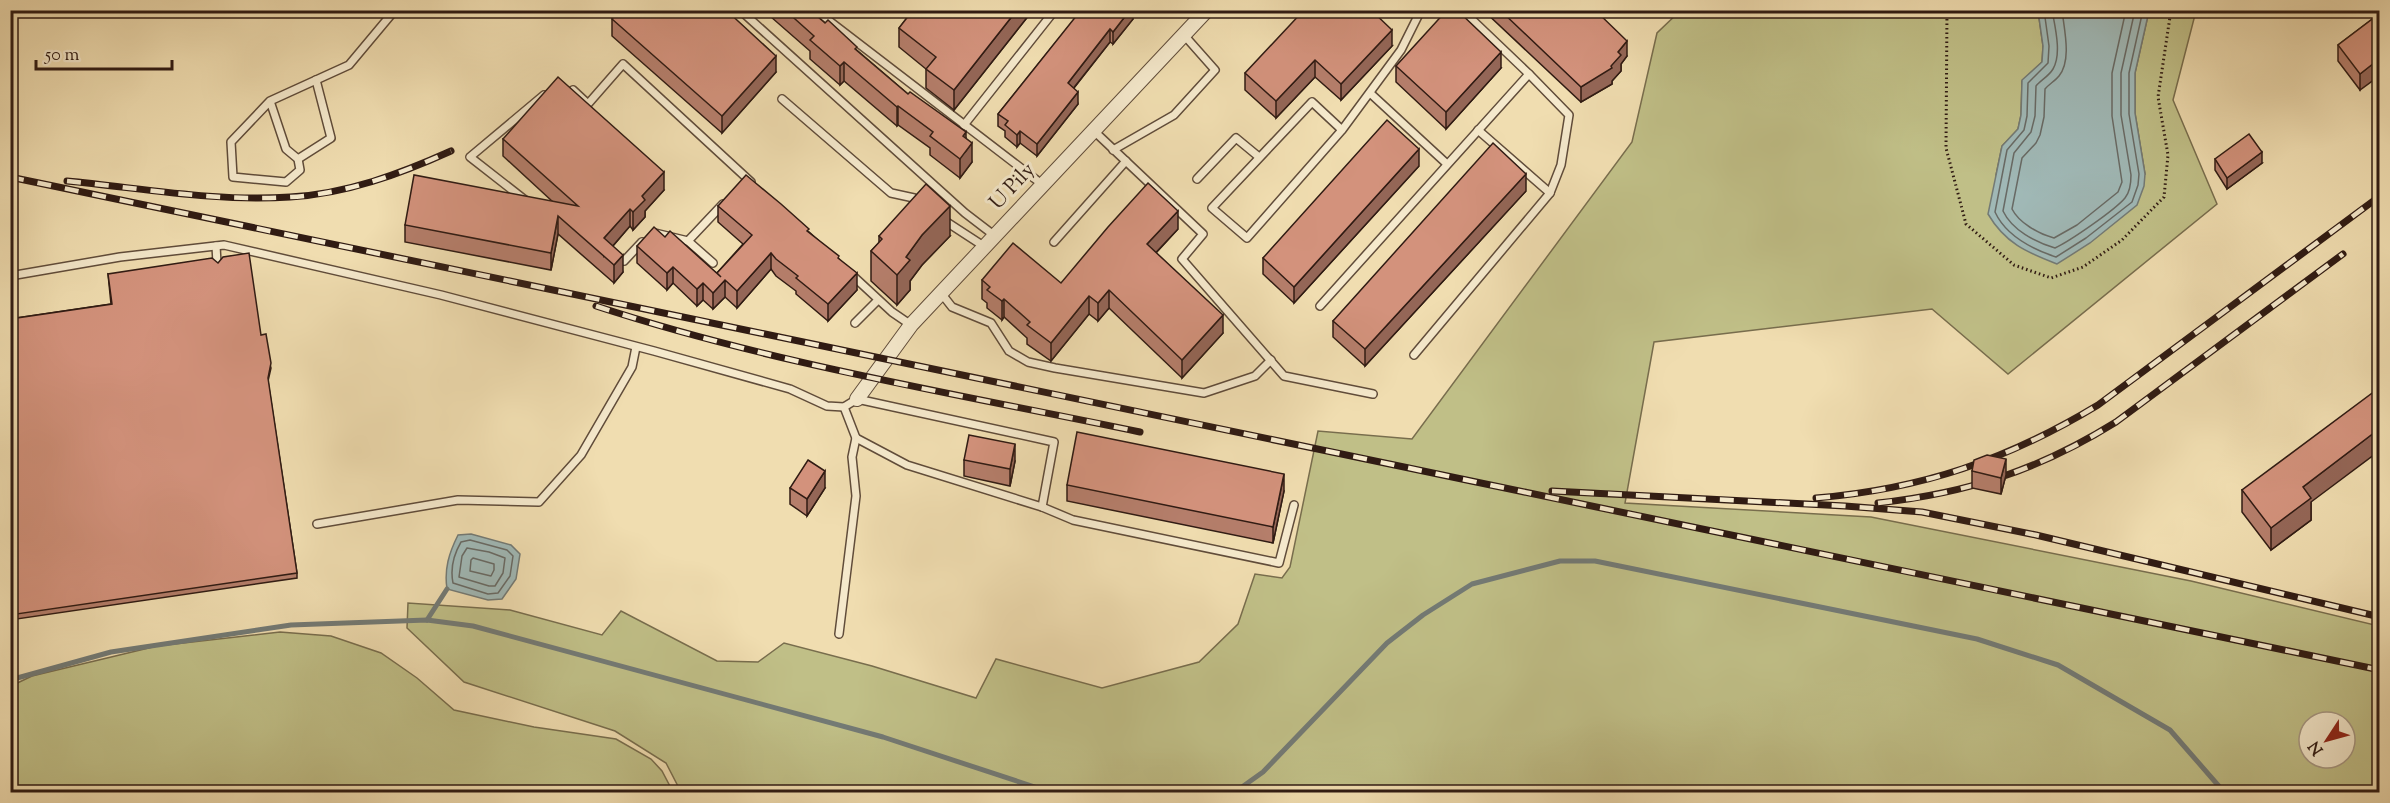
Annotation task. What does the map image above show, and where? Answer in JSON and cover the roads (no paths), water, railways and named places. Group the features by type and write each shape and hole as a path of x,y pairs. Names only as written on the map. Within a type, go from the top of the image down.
{"street":[{"name":"U Pily","path":"857,399 911,326 1207,10"}],"lane":[{"path":"270,101 286,149 298,159 300,170 286,182 233,177 231,142 270,101 349,65 395,10"},
{"path":"740,10 965,213 995,236"},
{"path":"815,10 1043,186"},
{"path":"964,125 1054,10"},
{"path":"1342,130 1312,102 1212,208 1247,238 1342,130 1401,50 1420,10"},
{"path":"1414,355 1550,193 1561,165 1569,115 1462,10"},
{"path":"1113,150 1174,115 1215,70 1184,35"},
{"path":"570,88 588,104 623,64 757,187"},
{"path":"1320,306 1528,74"},
{"path":"298,159 331,138 316,80"},
{"path":"529,203 470,157 552,88"},
{"path":"1370,93 1447,164"},
{"path":"782,99 891,193 914,198 931,211"},
{"path":"1478,130 1550,193"},
{"path":"1094,131 1203,234 1182,259 1284,376 1373,394"},
{"path":"1197,179 1236,138 1259,157"},
{"path":"1054,242 1126,161"},
{"path":"740,186 748,178"},
{"path":"688,241 725,202"},
{"path":"939,217 985,247"},
{"path":"624,261 651,232 688,241 713,263"},
{"path":"10,276 120,257 224,245 441,295 636,346 790,389 827,406 844,407 857,399 1054,442 1042,507"},
{"path":"216,246 217,263"},
{"path":"844,267 878,300 911,326"},
{"path":"941,293 952,307 991,323 1009,351 1028,362 1055,368 1204,393 1255,376 1271,360"},
{"path":"855,322 878,300"},
{"path":"317,524 458,500 539,502 581,455 632,367 636,346"},
{"path":"839,634 856,496 852,457 856,438 844,407"},
{"path":"856,438 906,465 1042,507 1072,520 1280,563 1294,505"}],"water":[{"path":"2038,11 2149,11 2135,73 2135,113 2145,174 2144,186 2137,205 2090,243 2057,264 2017,245 2002,232 1988,214 2002,146 2018,129 2021,115 2022,80 2042,62 2043,46"},
{"path":"471,534 511,545 520,554 516,579 502,599 488,600 447,589 447,568 458,535"}],"waterway":[{"path":"10,680 111,652 291,625 427,620 473,626 883,737 1050,792 1221,792 1242,787 1263,772 1387,643 1423,615 1472,584 1560,561 1595,561 1977,639 2058,665 2170,730 2224,792"},
{"path":"427,620 447,589"}],"railway":[{"path":"67,181 206,196 290,197 332,192 372,182 451,151"},
{"path":"10,177 2380,670"},
{"path":"1816,498 1892,487 1963,469 1997,456 2064,424 2098,405 2380,196"},
{"path":"1878,503 1911,499 1973,486 2059,454 2116,422 2343,254"},
{"path":"596,306 663,327 798,361 1140,432"},
{"path":"1552,491 1922,512 2036,535 2380,617"}]}
